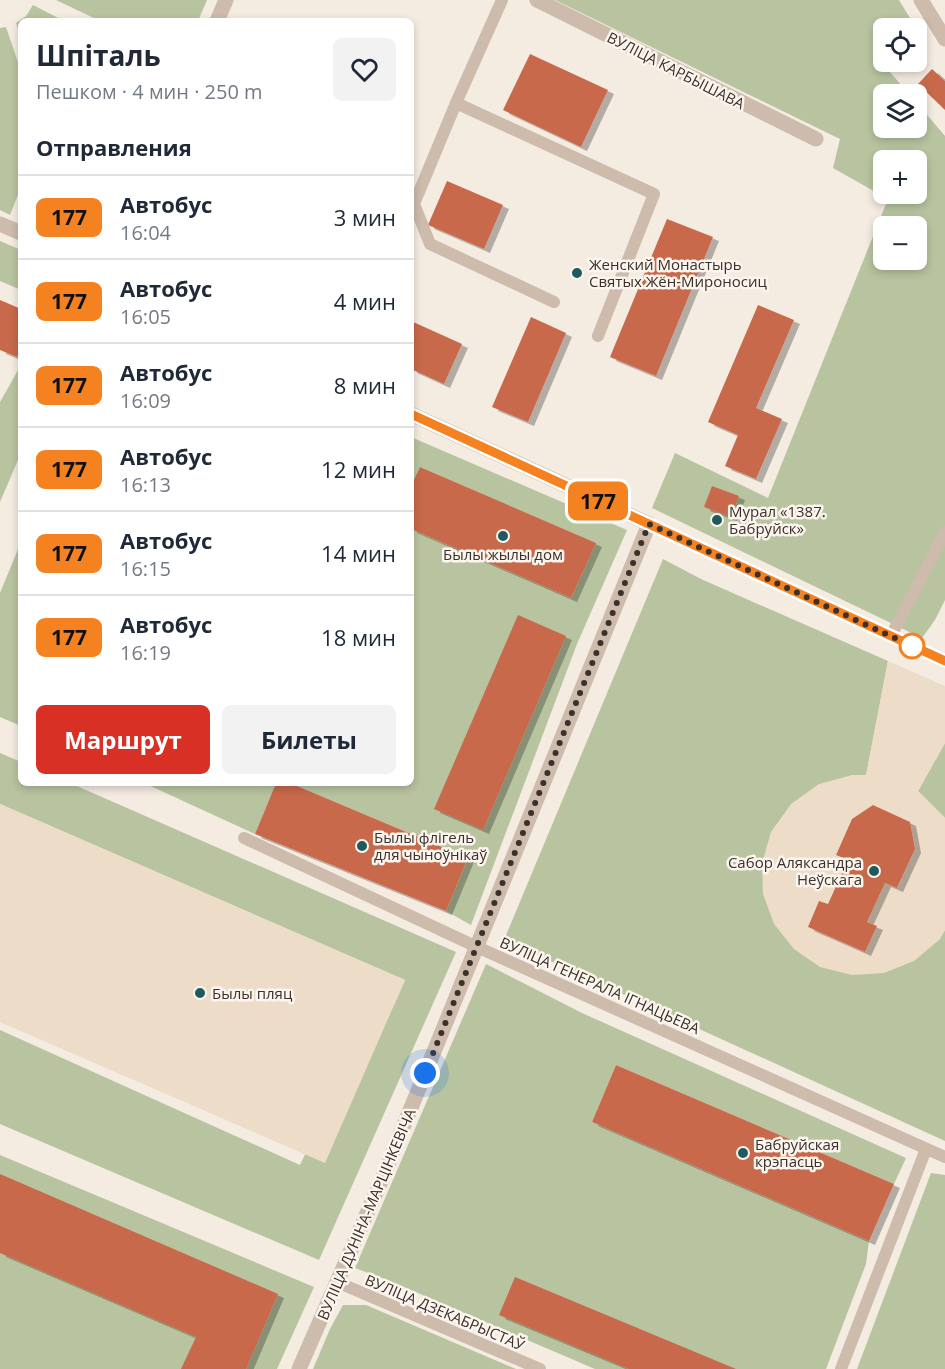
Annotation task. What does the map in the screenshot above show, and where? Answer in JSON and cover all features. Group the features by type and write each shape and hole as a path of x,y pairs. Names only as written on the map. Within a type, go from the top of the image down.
{"street":[{"path":"218,18 226,0"},
{"name":"ВУЛІЦА КАРБЫШАВА","path":"537,0 816,139"},
{"path":"921,0 945,39"},
{"path":"0,224 18,232"},
{"path":"414,415 649,524"},
{"name":"ВУЛІЦА ДУНІНА-МАРЦІНКЕВІЧА","path":"299,1369 382,1179 649,524"}],"lane":[{"path":"502,0 414,204 430,244 554,302"},
{"path":"456,104 654,194 598,336"},
{"path":"649,524 945,661"},
{"path":"891,636 945,532"},
{"name":"ВУЛІЦА ГЕНЕРАЛА ІГНАЦЬЕВА","path":"244,838 477,947 945,1157"},
{"path":"841,1369 926,1149"},
{"name":"ВУЛІЦА ДЗЕКАБРЫСТАЎ","path":"337,1282 540,1369"}],"green space":[{"path":"56,0 207,0 199,18 94,18"},
{"path":"555,0 899,0 910,18 873,18 873,72 890,72 900,84 873,84 873,138 927,138 927,115 945,136 945,600 935,620 922,638 652,508 675,453 768,498 873,236 873,270 927,270 927,216 881,216 886,204 927,204 927,150 873,150 873,191 833,168 840,139"},
{"path":"33,5 58,18 23,18"},
{"path":"6,27 18,62 18,195 10,215 0,210 0,28"},
{"path":"0,241 18,249 18,289 0,281"},
{"path":"18,370 18,460 0,502 0,402"},
{"path":"414,438 627,530 577,644 471,925 446,911 468,858 297,786 414,786 414,530 571,598 595,543 420,467 414,480"},
{"path":"18,549 18,725 0,717 0,593"},
{"path":"663,559 701,579 888,661 866,776 852,775 771,832 820,967 939,940 945,930 945,1141 504,940"},
{"path":"945,743 945,818 918,791"},
{"path":"0,753 18,761 18,786 77,786 456,952 319,1260 0,1124 0,1030 300,1165 312,1140 394,1005 405,980 0,804"},
{"path":"151,786 275,786 255,834"},
{"path":"486,964 582,1013 906,1158 894,1184 616,1065 592,1122 869,1241 866,1264 826,1369 595,1369 355,1268"},
{"path":"0,1155 314,1287 277,1369 0,1369"},
{"path":"931,1173 945,1175 945,1369 857,1369"},
{"path":"343,1305 366,1305 516,1369 313,1369"}],"shaded area":[{"path":"888,661 945,686 945,743 918,791 945,818 945,930 939,940 914,961 884,973 852,975 820,967 794,949 774,924 763,894 762,863 771,832 791,804 819,784 852,775 866,775","holes":["873,805 909,822 915,849 898,888 885,883 867,922 877,926 865,952 808,927 819,901 828,904 848,860 836,855 852,819"]},
{"name":"Былы пляц","path":"0,804 405,980 325,1163 0,1022"}],"building":[{"path":"530,54 608,90 581,147 503,110"},
{"path":"932,69 945,81 945,110 927,93 927,84 918,84"},
{"path":"447,181 503,205 484,249 428,225"},
{"path":"667,219 713,237 656,376 610,357"},
{"path":"0,300 18,308 18,354 17,357 0,350"},
{"path":"758,305 794,320 756,408 782,419 756,479 725,466 738,435 708,422"},
{"path":"531,317 566,333 528,422 492,407"},
{"path":"414,322 462,344 444,384 414,370"},
{"name":"Былы жылы дом","path":"420,467 596,543 571,598 414,530 414,480"},
{"path":"712,486 739,496 731,517 704,507"},
{"path":"518,615 566,636 483,830 434,809"},
{"name":"Былы флігель для чыноўнікаў","path":"275,786 297,786 468,858 446,911 255,834"},
{"name":"Сабор Аляксандра Неўскага","path":"873,805 910,822 915,849 897,888 885,883 867,922 877,926 865,952 808,927 819,901 828,904 848,860 836,855 852,819"},
{"path":"616,1065 894,1184 869,1241 592,1122"},
{"path":"0,1174 278,1294 246,1369 181,1369 196,1337 0,1253"},
{"path":"515,1277 736,1369 629,1369 499,1315"}],"bus line":[{"name":"177","path":"414,415 945,661"}],"place":[{"name":"Женский Монастырь Святых Жён-Мироносиц","path":"577,273"},
{"name":"Мурал «1387. Бабруйск»","path":"717,520"},
{"name":"Былы жылы дом","path":"503,536"},
{"name":"Былы флігель для чыноўнікаў","path":"362,846"},
{"name":"Сабор Аляксандра Неўскага","path":"874,871"},
{"name":"Былы пляц","path":"200,993"},
{"name":"Бабруйская крэпасць","path":"743,1153"}],"route":[{"path":"425,1073 649,524 912,646"}]}
